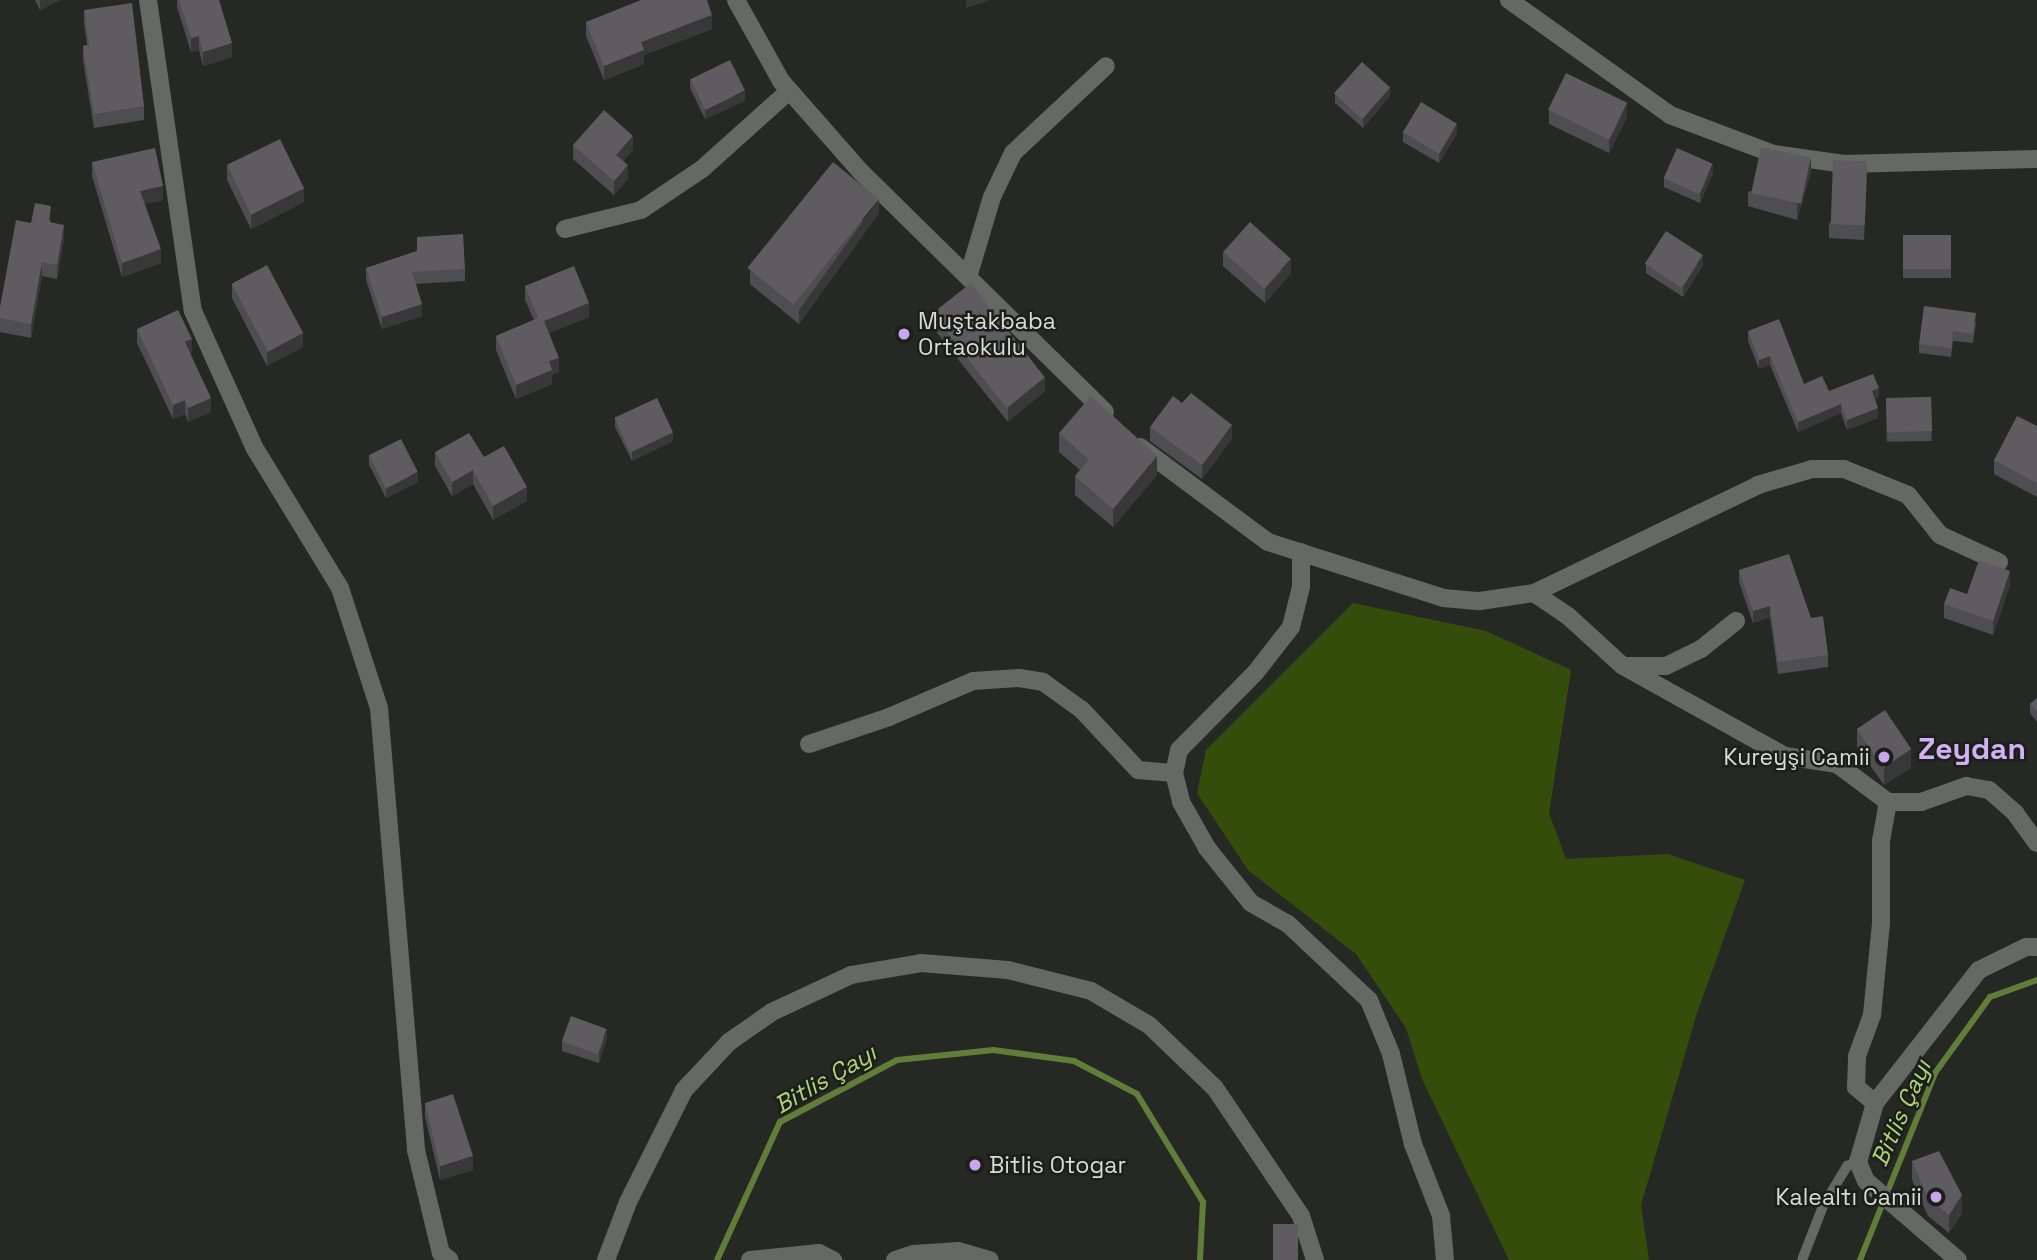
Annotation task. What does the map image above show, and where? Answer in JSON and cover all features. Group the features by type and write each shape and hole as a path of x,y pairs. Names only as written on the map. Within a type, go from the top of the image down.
{"street":[{"path":"148,0 193,311 254,447 340,588 379,708 416,1150 441,1258"},
{"path":"736,0 789,91 861,172 969,274 1142,449 1268,542 1443,598 1480,601 1534,593 1758,485 1812,469 1844,469 1908,495 1940,535 1999,562"},
{"path":"1509,0 1670,115 1774,154 1844,164 2037,159"},
{"path":"969,274 992,197 1013,153 1106,65"},
{"path":"565,229 641,210 702,169 789,91"},
{"path":"1301,552 1301,587 1291,627 1255,673 1179,750 1174,773 1181,802 1207,848 1251,903 1288,924 1369,1000 1391,1054 1413,1144 1441,1216 1445,1260"},
{"path":"1534,593 1568,616 1623,666 1785,756 1837,764 1888,802 1921,802 1966,786 1989,790 2015,813 2037,843"},
{"path":"1623,666 1666,666 1702,649 1736,621"},
{"path":"809,744 889,717 973,681 1019,678 1043,682 1082,710 1138,770 1174,773"},
{"path":"1875,1103 1856,1087 1857,1056 1872,1015 1881,923 1881,841 1888,802"},
{"path":"1958,1260 1866,1181 1858,1161 1875,1103 1979,970 2026,947 2037,947"},
{"path":"606,1260 628,1202 684,1090 729,1042 772,1012 851,975 921,963 1008,970 1091,990 1149,1025 1215,1088 1301,1216 1315,1260"},
{"path":"895,1260 958,1251 990,1260"},
{"path":"750,1260 819,1253 833,1260"}],"lane":[{"path":"1802,1260 1823,1206 1847,1166 1858,1161"}],"green space":[{"path":"1353,603 1486,631 1571,670 1549,813 1566,859 1668,854 1745,880 1697,1013 1641,1205 1649,1260 1509,1260 1422,1079 1406,1028 1356,954 1248,870 1197,793 1206,750"}],"building":[{"path":"179,0 219,0 232,43 203,52 199,36 191,38"},
{"path":"641,0 707,0 712,15 641,42 644,50 604,66 586,22"},
{"path":"132,3 144,106 94,114 83,46 89,45 84,10"},
{"path":"730,60 745,91 705,110 690,79"},
{"path":"1362,62 1390,87 1362,119 1334,93"},
{"path":"1566,73 1627,103 1609,140 1548,110"},
{"path":"1421,102 1457,124 1439,154 1403,132"},
{"path":"604,110 633,136 616,155 628,165 614,181 573,145"},
{"path":"280,139 304,188 251,214 227,165"},
{"path":"1761,147 1811,158 1801,204 1751,193"},
{"path":"155,148 163,186 140,191 161,249 122,263 92,162"},
{"path":"1677,148 1713,164 1699,194 1664,178"},
{"path":"1833,160 1867,161 1865,225 1831,224"},
{"path":"833,162 879,199 793,305 747,268"},
{"path":"35,203 51,206 49,222 64,225 57,265 42,262 31,324 0,318 0,307 16,220 31,223"},
{"path":"1250,222 1291,259 1264,289 1223,252"},
{"path":"1666,231 1703,255 1682,288 1645,264"},
{"path":"463,234 465,269 412,272 422,304 382,317 366,268 417,251 417,237"},
{"path":"1903,235 1951,235 1951,269 1903,269"},
{"path":"267,265 303,333 268,352 232,284"},
{"path":"574,266 589,303 544,321 559,358 549,361 552,370 516,385 496,336 538,318 525,286"},
{"path":"971,283 1045,378 1006,408 932,313"},
{"path":"1924,306 1976,313 1973,334 1953,331 1951,348 1919,344"},
{"path":"178,310 192,339 185,342 211,398 188,408 185,400 173,405 137,329"},
{"path":"1779,319 1804,384 1822,376 1829,391 1873,374 1879,388 1872,391 1878,408 1847,420 1841,404 1798,422 1770,356 1759,360 1748,331"},
{"path":"1191,393 1232,425 1202,465 1150,427 1173,396 1182,403"},
{"path":"1091,396 1157,456 1113,509 1075,476 1089,460 1059,433"},
{"path":"1931,397 1932,431 1887,433 1886,399"},
{"path":"657,398 673,432 630,452 614,418"},
{"path":"2017,416 2037,426 2037,483 1994,460"},
{"path":"469,433 484,457 504,446 527,487 493,506 473,470 452,482 435,452"},
{"path":"401,439 418,472 386,488 369,455"},
{"path":"1789,554 1811,618 1823,616 1828,655 1778,662 1770,606 1753,611 1739,570"},
{"path":"1979,560 2010,571 1993,621 1944,604 1950,588 1967,594"},
{"path":"2037,698 2037,712 2030,704"},
{"path":"1885,710 1911,749 1883,768 1857,729"},
{"path":"571,1016 607,1029 597,1054 562,1041"},
{"path":"453,1094 473,1156 440,1166 425,1103"},
{"path":"1939,1151 1962,1195 1949,1215 1928,1198 1912,1161"},
{"path":"1273,1224 1298,1224 1298,1260 1273,1260"}],"waterway":[{"name":"Bitlis Çayı","path":"1860,1260 1935,1073 1990,997 2037,980"},
{"name":"Bitlis Çayı","path":"717,1260 780,1122 897,1060 993,1050 1074,1061 1137,1094 1203,1202 1200,1260"}],"place":[{"name":"Muştakbaba Ortaokulu","path":"904,334"},
{"name":"Kureyşi Camii","path":"1884,757"},
{"name":"Bitlis Otogar","path":"975,1165"},
{"name":"Kalealtı Camii","path":"1936,1197"}],"district":[{"name":"Zeydan","path":"1972,749"}]}
